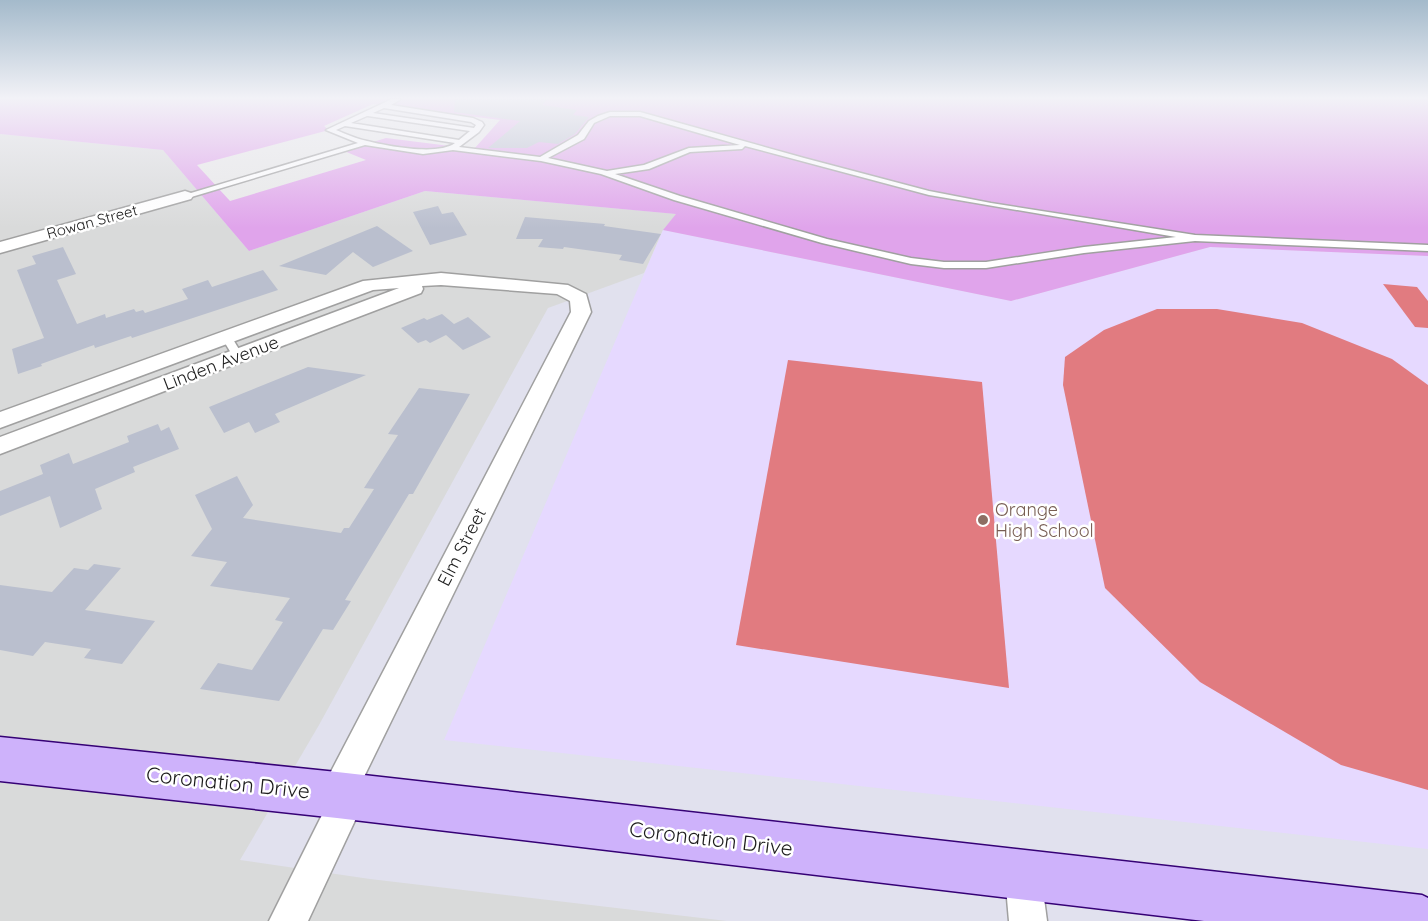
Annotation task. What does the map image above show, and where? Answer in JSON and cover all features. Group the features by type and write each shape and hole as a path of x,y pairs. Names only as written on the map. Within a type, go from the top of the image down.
{"main road":[{"name":"Coronation Drive","path":"0,759 343,796 1025,899 1422,921"}],"street":[{"name":"Rowan Street","path":"0,248 185,196"},
{"name":"Linden Avenue","path":"0,446 441,279"},
{"name":"Linden Avenue","path":"0,420 370,285 441,279 561,289 579,298"},
{"name":"Elm Street","path":"288,921 343,796 580,312 579,298"}],"lane":[{"path":"453,148 461,142"},
{"path":"541,159 572,142"},
{"path":"738,142 929,193 991,206 1195,238 1428,248"},
{"path":"185,196 365,143 423,152 453,148 541,159 603,172 677,198 825,241 911,261 944,265 986,265 1084,250 1195,238"},
{"path":"603,172 633,171 690,150 756,147"},
{"path":"227,338 238,356"}],"shaded area":[{"path":"0,142 81,142 163,150 249,251 425,191 677,214 663,230 644,273 548,308 319,725 240,860 370,879 727,921 0,921"},
{"path":"81,142 1428,142 1428,256 1210,247 1011,301 663,230 676,214 425,191 249,251 163,150"},
{"path":"284,142 373,142 344,151 366,160 230,201 197,165"},
{"path":"418,142 480,142 474,149"},
{"name":"Orange High School","path":"663,230 1011,301 1210,247 1428,256 1428,849 444,740"},
{"path":"1383,284 1417,287 1428,301 1428,328 1415,327"},
{"path":"1157,309 1217,309 1302,323 1392,359 1428,385 1428,790 1341,765 1200,682 1105,588 1063,385 1065,357 1104,330"},
{"path":"788,360 982,382 1009,688 736,645"}],"building":[{"path":"495,142 561,142 558,144 539,142 527,148 488,148"},
{"path":"438,206 442,214 453,212 467,235 430,245 413,212"},
{"path":"525,217 605,224 604,226 661,234 643,264 619,260 622,255 564,247 563,249 538,247 543,239 516,239"},
{"path":"377,226 413,251 373,267 353,252 326,275 279,266"},
{"path":"63,247 76,274 57,280 77,324 105,314 106,318 134,309 136,312 143,310 145,313 188,299 182,289 208,280 212,287 263,270 278,290 132,338 131,336 95,348 94,345 18,374 12,349 44,338 17,270 36,264 32,256"},
{"path":"442,314 454,324 468,317 491,337 463,350 446,335 430,343 426,340 418,343 401,328 424,318 427,320"},
{"path":"308,367 366,375 275,414 280,422 255,433 249,422 224,433 209,407"},
{"path":"419,388 470,394 413,494 409,494 345,600 351,601 333,630 323,629 279,701 200,689 218,663 252,670 283,622 275,620 290,598 210,586 227,562 191,556 212,529 195,495 237,476 253,505 243,518 341,533 344,528 349,528 374,489 364,488 398,435 388,434"},
{"path":"158,424 161,431 169,427 179,449 133,467 135,472 95,489 102,509 60,528 50,496 0,516 0,491 43,474 40,465 69,453 73,464 129,442 127,436"},
{"path":"94,564 121,568 85,610 155,621 122,664 84,658 91,649 45,642 33,656 0,650 0,585 52,592 74,568 88,570"}],"place":[{"name":"Orange High School","path":"983,520"}]}
